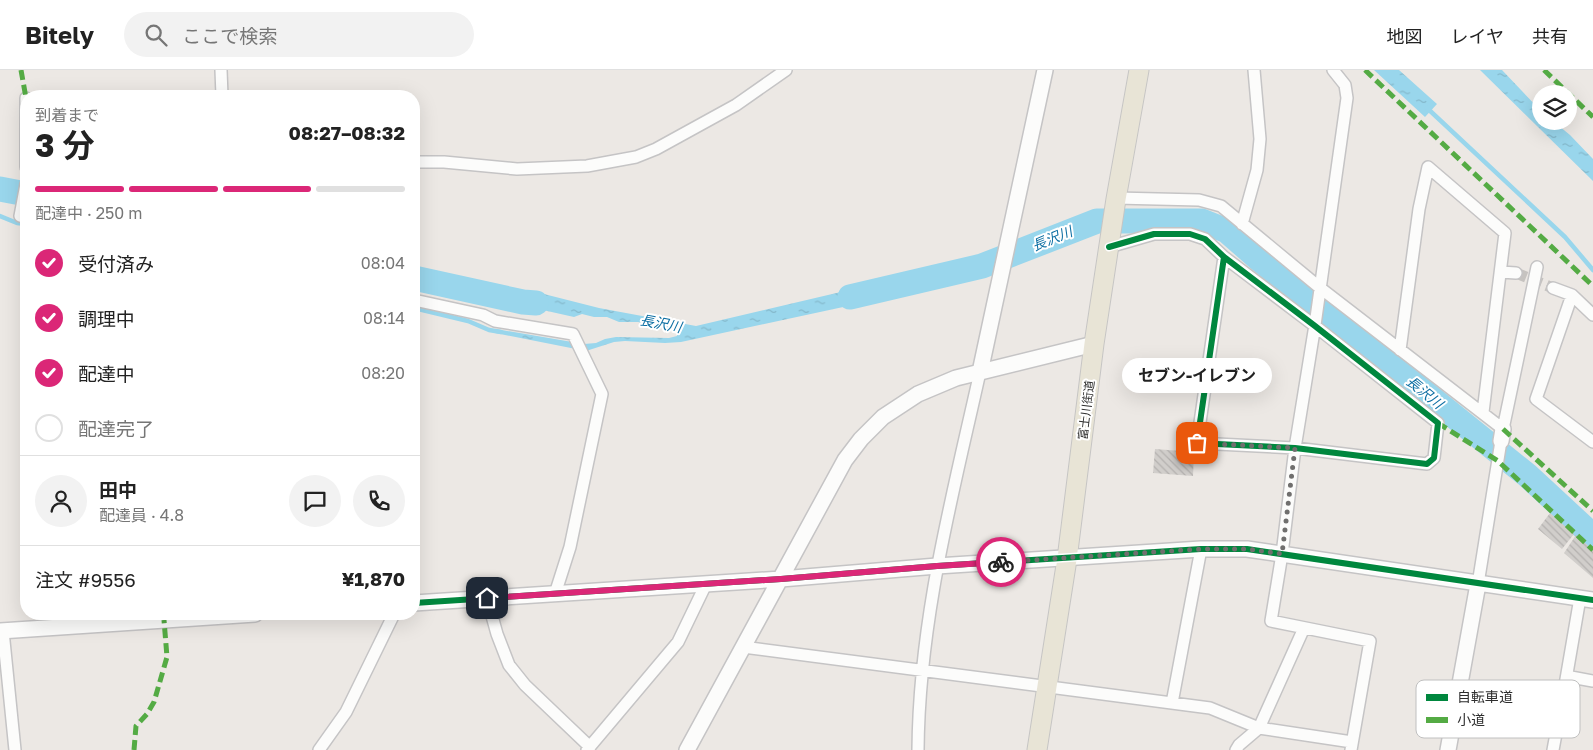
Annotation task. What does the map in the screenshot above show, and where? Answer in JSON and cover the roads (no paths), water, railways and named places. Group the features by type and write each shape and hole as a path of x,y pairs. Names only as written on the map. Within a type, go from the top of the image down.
{"main road":[{"name":"富士川街道","path":"1037,750 1067,559 1094,344 1138,70"}],"street":[{"path":"221,70 222,90"},
{"path":"420,162 444,162 517,169 587,166 636,157 656,149 736,105 786,70"},
{"path":"918,750 921,671 931,598 1045,70"},
{"path":"1242,224 1257,170 1260,139 1254,70"},
{"path":"743,647 1210,708 1259,728 1352,746 1370,641 1270,621 1282,554 1295,448 1315,325 1347,98 1345,85 1333,70"},
{"path":"1400,350 1418,210 1428,167 1505,233 1483,412"},
{"path":"1116,199 1199,200 1221,206 1319,288 1483,412 1502,435"},
{"path":"1109,247 1154,234 1190,234 1205,239 1224,257 1315,325 1438,423 1434,458 1427,464 1295,448 1197,443 1224,257"},
{"path":"1460,680 1478,584 1502,435 1537,267"},
{"path":"1501,272 1516,273"},
{"path":"1553,288 1572,295 1593,315"},
{"path":"1572,295 1536,399 1593,442"},
{"path":"420,301 483,315 495,321 573,334 602,394 570,548 555,594"},
{"path":"687,750 844,460 861,439 883,417 918,394 956,378 1094,344"},
{"path":"1172,703 1201,549"},
{"path":"420,603 781,579 937,566 1201,549 1247,549 1586,599 1566,680"},
{"path":"487,598 497,634 509,665 525,685 588,748 678,642 706,584"},
{"path":"15,750 1,631 165,620"},
{"path":"319,750 346,712 391,620"},
{"path":"1236,750 1239,744 1259,728 1304,628"},
{"path":"1569,680 1571,677 1593,681"}],"water":[{"path":"1374,70 1399,70 1437,104 1425,117"},
{"path":"1480,70 1502,70 1532,102 1532,121"},
{"path":"1541,130 1564,130 1570,135 1593,159 1593,181"},
{"path":"879,283 885,298 681,342 614,342 586,351 495,333 496,329 584,344 596,343 616,337 669,338 677,336 678,333 638,322 619,322 607,317 594,317 582,314 574,317 502,301 504,293 531,296 536,292 599,308 696,326"}],"waterway":[{"path":"1427,108 1565,237 1593,270"},
{"name":"長沢川","path":"0,189 20,193"},
{"path":"0,216 20,223"},
{"name":"長沢川","path":"850,297 982,266 1097,221 1202,221 1227,231 1259,259 1527,475 1593,536"},
{"name":"長沢川","path":"420,279 523,302 536,303"},
{"path":"420,309 468,321 489,330 501,332"}],"tunnel":[{"path":"1516,273 1553,288"}],"place":[{"name":"セブン-イレブン","path":"1197,443"}]}
